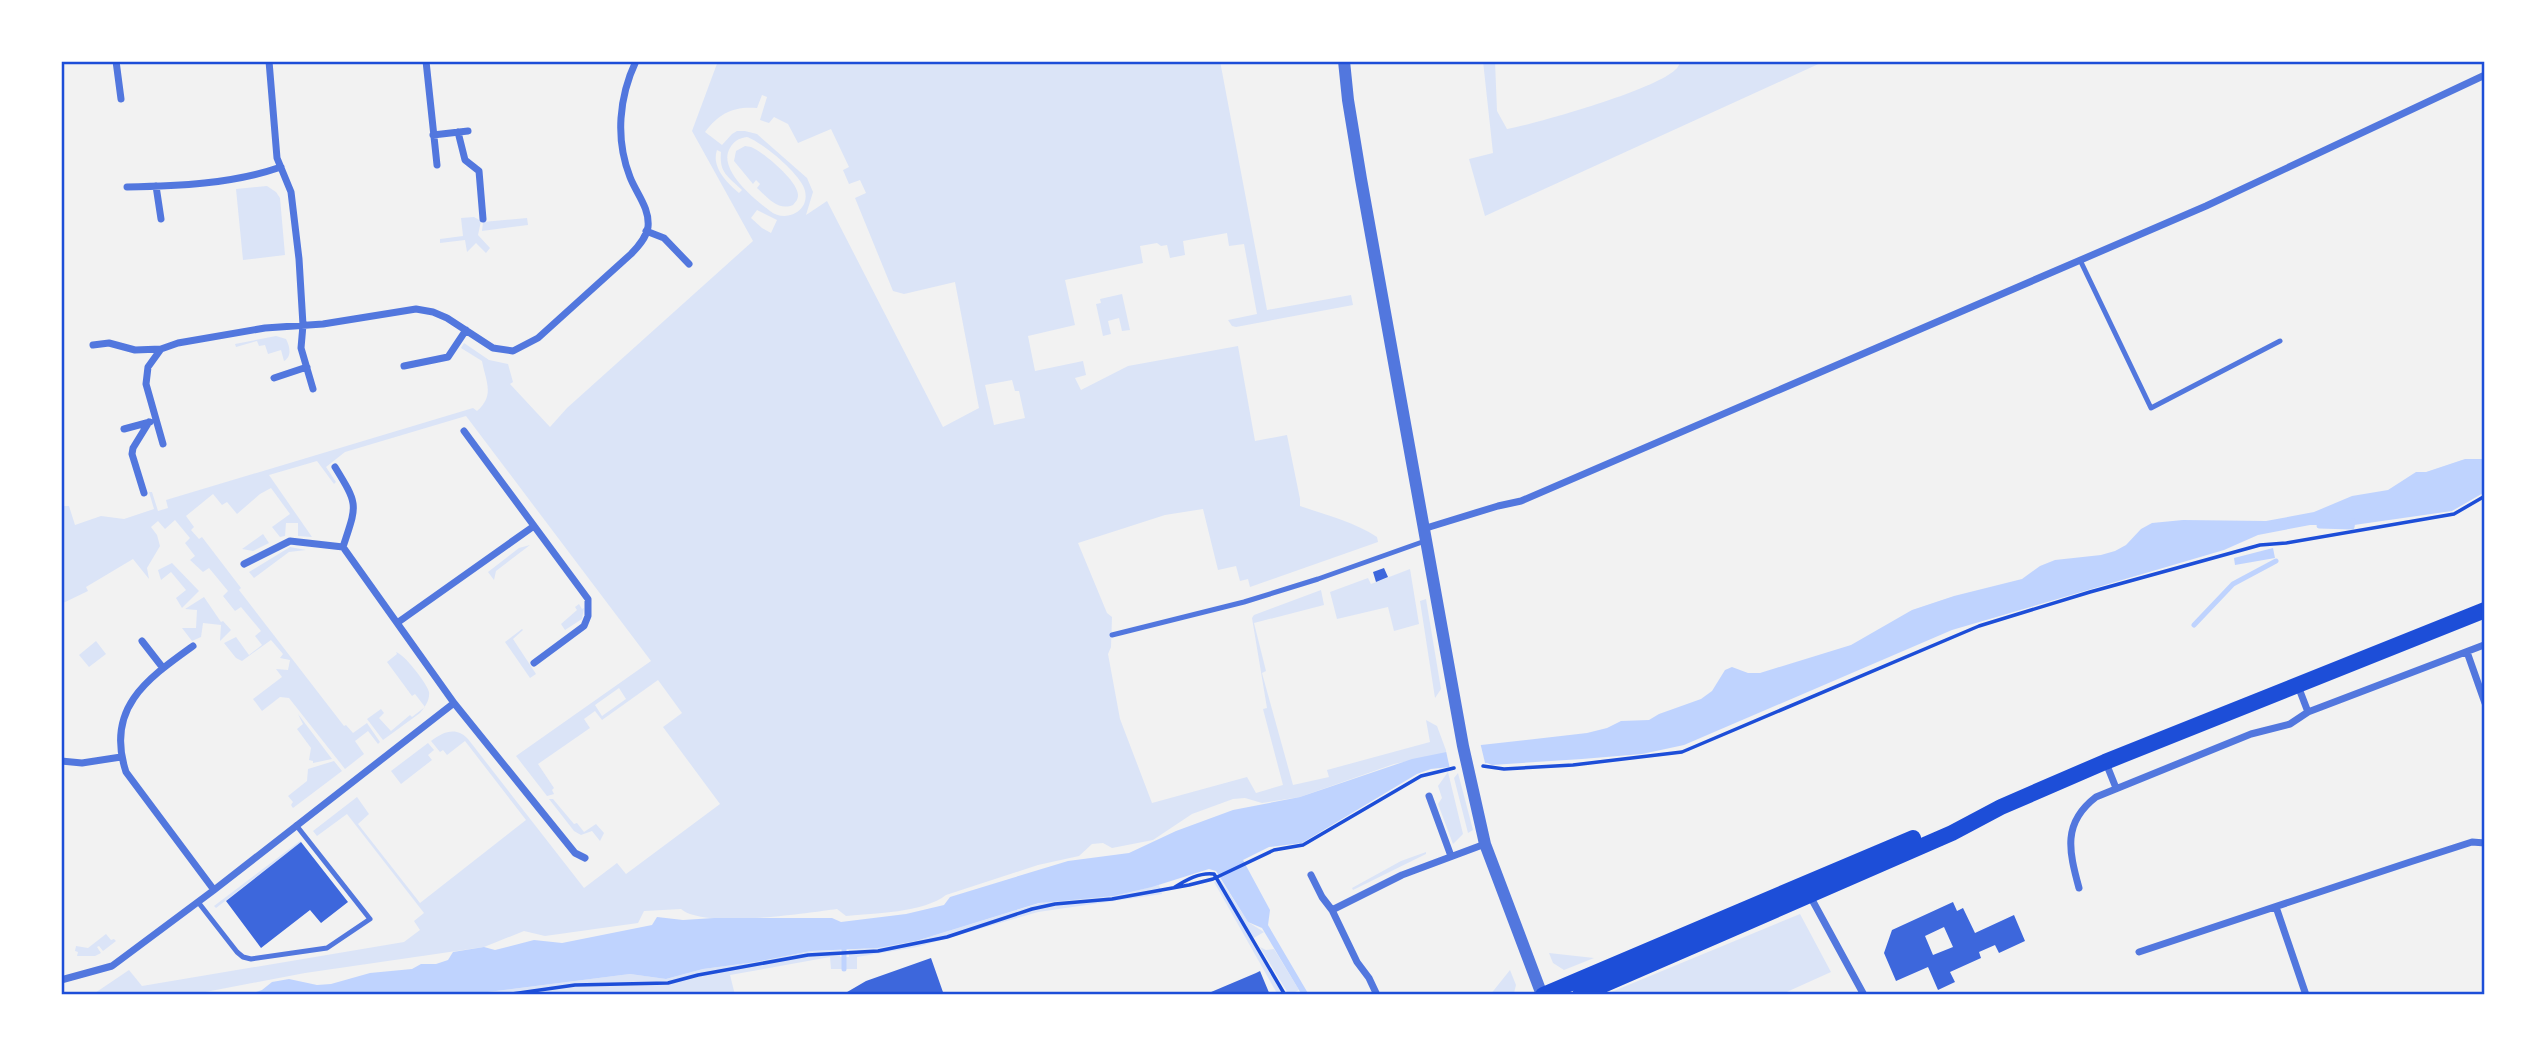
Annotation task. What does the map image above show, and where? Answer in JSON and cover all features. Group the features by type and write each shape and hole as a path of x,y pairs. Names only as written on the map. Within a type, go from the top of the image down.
{"main road":[{"path":"1580,995 1952,833 2001,807 2105,762 2485,610"},
{"path":"1542,995 1952,822 2001,807"},
{"path":"1809,895 1810,887 1818,877"},
{"path":"1748,907 1758,911 1800,892 1809,895"},
{"path":"1562,995 1612,974 1619,978"}],"street":[{"path":"116,61 121,99"},
{"path":"269,61 277,158 291,192 303,325 301,348 313,389"},
{"path":"426,61 437,165"},
{"path":"93,345 109,343 135,350 162,349 178,343 265,328 323,324 416,309 433,312 493,348 513,351 528,346 642,242 648,219 646,208 630,177 621,132 622,100 636,61"},
{"path":"1344,61 1361,179 1467,767 1485,844 1542,995"},
{"path":"1424,535 1498,506 1521,501 2206,206 2485,75"},
{"path":"433,135 468,131"},
{"path":"458,132 466,160 479,171 483,219"},
{"path":"127,187 245,177 281,167"},
{"path":"156,186 161,219"},
{"path":"646,231 664,238 689,264"},
{"path":"404,366 448,357 466,330"},
{"path":"162,349 148,367 146,384 153,421 163,444"},
{"path":"274,378 307,368"},
{"path":"124,429 153,421"},
{"path":"145,493 132,454 133,448 153,421"},
{"path":"464,432 589,602 584,626 534,663"},
{"path":"335,467 354,502 354,515 343,547"},
{"path":"397,623 534,526"},
{"path":"244,564 285,543 302,541 316,546 343,547"},
{"path":"343,547 454,703 575,853 585,858"},
{"path":"142,641 163,668"},
{"path":"2079,888 2072,862 2070,837 2083,807 2096,797 2251,734 2290,724 2308,712 2484,645"},
{"path":"193,646 163,668 136,693 126,708 122,723 121,757 126,772 214,890"},
{"path":"2467,652 2485,703"},
{"path":"2298,685 2308,712"},
{"path":"61,980 112,965 214,890 454,703"},
{"path":"61,761 82,763 121,757"},
{"path":"2105,762 2116,788"},
{"path":"1429,796 1451,856"},
{"path":"2138,952 2472,842 2485,844"},
{"path":"1332,910 1402,875 1485,844"},
{"path":"1311,875 1377,995"},
{"path":"1809,895 1864,995"},
{"path":"2276,907 2306,995"}],"lane":[{"path":"2080,260 2151,408 2280,341"},
{"path":"1112,635 1244,602 1318,579 1424,535"},
{"path":"198,902 237,952 251,959 327,948 369,919 296,825"}],"path":[{"path":"505,995 575,985 668,983 698,975 808,956 878,951 913,945 1055,904 1170,890 1213,879 1248,860 1274,850 1303,845 1421,776 1446,768 1487,766 1504,769 1573,765 1682,752 1979,626 2260,545 2286,543 2454,514 2485,496"},
{"path":"1170,890 1187,880 1214,873 1285,995"}],"shaded area":[{"path":"718,61 1220,61 1267,310 1351,295 1353,305 1232,326 1228,320 1257,314 1244,244 1229,246 1227,233 1183,241 1185,255 1170,258 1167,245 1161,246 1157,243 1140,246 1143,263 1065,280 1075,325 1028,336 1035,371 1083,361 1086,375 1075,378 1081,390 1128,366 1238,346 1255,441 1287,435 1300,506 1359,527 1377,537 1378,542 1250,587 1248,579 1240,581 1236,566 1218,570 1203,509 1165,515 1078,543 1107,613 1112,617 1111,647 1108,654 1120,719 1152,803 1247,777 1256,793 1283,785 1263,709 1267,708 1252,618 1321,590 1324,605 1254,623 1266,671 1262,673 1293,785 1329,777 1327,770 1430,742 1426,720 1437,726 1447,753 1394,764 1300,797 1262,803 1245,798 1233,799 1192,814 1153,840 1112,848 1103,843 1092,844 1079,856 1038,865 912,909 846,916 837,909 732,919 693,915 681,909 644,911 638,923 545,936 524,931 484,947 305,973 190,995 92,995 129,970 142,986 404,942 420,930 414,921 424,913 347,814 317,836 313,831 357,797 369,814 358,824 420,903 526,820 465,741 447,755 443,750 440,752 431,741 445,733 459,733 468,739 584,888 617,863 626,874 720,804 663,727 682,713 658,680 602,720 595,711 584,719 590,728 538,764 554,788 554,794 547,796 516,756 651,661 466,416 345,452 326,467 336,482 334,484 317,461 269,475 312,537 298,536 298,523 286,523 285,536 280,537 272,527 290,514 271,488 237,514 227,502 222,505 213,494 186,516 194,527 191,530 199,539 202,537 241,588 239,590 344,726 353,733 367,723 380,742 378,744 368,731 355,741 364,754 345,769 289,698 280,697 262,711 253,699 282,677 276,669 288,670 290,660 280,658 283,654 271,640 242,661 236,658 224,643 236,637 249,655 262,645 255,636 261,631 241,607 235,611 223,596 228,591 209,568 203,572 190,560 195,556 185,543 190,538 175,520 165,529 158,521 151,527 160,546 147,568 149,579 133,559 86,587 88,591 61,604 61,506 69,506 75,525 101,516 124,519 154,509 149,492 152,492 158,511 168,508 166,500 473,408 477,411 488,394 487,382 482,361 461,348 464,343 489,360 508,364 513,382 510,384 550,427 567,408 753,241 692,131","holes":["762,95 767,97 760,120 769,123 774,117 788,124 798,143 831,129 849,167 843,170 849,184 860,180 866,193 855,198 893,291 904,294 955,282 979,408 943,427 827,201 806,215 813,192 807,178 757,134 737,131 722,145 705,132 728,112 741,108 757,108","747,137 762,145 797,177 806,198 800,210 789,215 776,214 739,183 727,156 730,148","717,150 721,152 723,170 742,190 739,193 721,174","757,210 777,220 771,233 751,218","1012,380 1015,391 1019,391 1025,418 994,425 985,385","619,688 626,699 602,716 595,705"]},
{"path":"1483,61 1495,61 1497,111 1507,129 1621,96 1663,78 1675,70 1681,61 1825,61 1485,216 1469,159 1493,153"},
{"path":"745,146 751,147 771,161 792,182 798,195 793,205 778,205 769,199 757,188 760,184 756,180 753,184 734,161 736,151"},
{"path":"267,186 280,198 285,255 243,260 236,189"},
{"path":"474,217 481,221 478,235 490,248 486,253 476,243 467,252 465,240 440,243 440,239 463,236 461,218"},
{"path":"527,218 528,225 482,231 483,222"},
{"path":"1122,294 1130,330 1122,331 1119,318 1108,321 1111,334 1103,336 1096,304 1101,303 1100,299"},
{"path":"276,336 286,339 288,345 289,354 284,361 281,350 268,354 265,345 259,346 257,341 236,347 235,344"},
{"path":"263,534 269,543 253,551 242,549"},
{"path":"530,545 496,571 494,580 488,572 519,548"},
{"path":"290,547 306,550 289,552 254,578 249,572"},
{"path":"172,563 199,591 182,608 176,598 186,590 171,572 161,580 158,570"},
{"path":"1410,569 1419,624 1394,631 1388,607 1337,619 1330,592 1368,578 1371,584"},
{"path":"204,597 221,622 231,630 220,641 221,625 203,623 201,637 192,641 182,628 196,628 197,610 185,609"},
{"path":"1426,599 1441,689 1435,698 1420,601"},
{"path":"579,604 584,608 582,619 565,630 561,624 577,610 575,607"},
{"path":"522,629 513,639 536,674 530,678 505,642"},
{"path":"96,641 106,654 89,667 79,655"},
{"path":"396,652 409,663 427,688 429,698 425,707 415,694 412,696 387,662"},
{"path":"424,708 383,740 367,719 381,709 384,713 379,718 391,731 410,715 412,717"},
{"path":"298,714 332,759 313,763 309,760 311,748 297,729 303,724"},
{"path":"428,743 434,750 428,755 432,760 401,784 391,771"},
{"path":"334,761 342,771 293,808 293,802 288,796 307,781 308,769"},
{"path":"1448,772 1463,834 1453,844 1438,804 1442,798 1438,786"},
{"path":"1458,773 1473,830 1468,833 1454,778"},
{"path":"549,799 553,799 584,832 596,824 604,833 600,841 592,831 581,835 574,831"},
{"path":"300,841 216,908 214,906"},
{"path":"1426,852 1353,890 1352,888 1401,861"},
{"path":"1220,879 1248,922 1264,932 1252,939 1283,995 1278,995 1214,882"},
{"path":"1159,885 1162,894 1038,912 917,947 857,957 857,969 831,969 830,957 730,975 735,995 464,995 630,974 666,979 703,969 811,951 840,950 840,957 849,957 849,950 916,941 1047,901 1114,896"},
{"path":"1800,914 1831,972 1780,995 1604,995"},
{"path":"106,934 116,941 103,951 97,947 101,953 95,956 77,956 76,946 88,948"},
{"path":"1260,947 1266,950 1274,949 1299,990 1289,995"},
{"path":"1549,953 1594,958 1564,970 1553,963"},
{"path":"1510,970 1516,985 1514,993 1490,995"}],"water":[{"path":"2465,459 2485,459 2485,492 2452,511 2354,525 2310,525 2258,535 2224,550 1952,630 1684,745 1642,754 1492,765 1487,763 1431,769 1417,774 1302,843 1269,847 1243,860 1270,910 1268,925 1309,995 1302,995 1262,928 1248,922 1216,871 1209,869 1114,896 1039,903 916,941 878,948 811,951 703,969 666,979 630,974 464,995 248,995 262,990 272,982 289,979 317,985 331,984 370,973 436,964 448,960 453,952 484,947 495,950 534,940 562,943 652,925 657,917 683,920 832,918 841,922 906,914 944,905 950,897 1068,861 1129,853 1176,831 1233,810 1300,797 1412,759 1481,745 1587,733 1621,721 1649,720 1701,699 1712,691 1725,670 1732,667 1748,673 1760,673 1851,645 1912,610 2022,579 2040,566 2055,560 2115,551 2152,523 2183,520 2266,521 2314,512 2352,496 2388,490 2416,472 2426,472"},
{"path":"2273,548 2275,558 2235,565 2234,558"}],"pier":[{"path":"1480,742 1486,767 1450,769 1446,751"}],"building":[{"path":"1384,568 1388,577 1376,582 1373,572"},
{"path":"301,842 348,902 321,923 310,910 261,948 226,901"},
{"path":"1953,902 1957,911 1963,908 1975,933 2014,915 2025,941 1999,953 1995,945 1979,952 1981,958 1950,972 1955,982 1938,990 1928,967 1896,981 1884,953 1892,930","holes":["1944,927 1953,947 1933,955 1925,936"]},
{"path":"931,958 944,995 842,995 866,981"},
{"path":"1260,971 1270,995 1204,995 1256,973"}],"waterway":[{"path":"2319,526 2352,527 2353,521"},
{"path":"2194,625 2233,584 2276,561"},
{"path":"844,947 844,969"}]}
